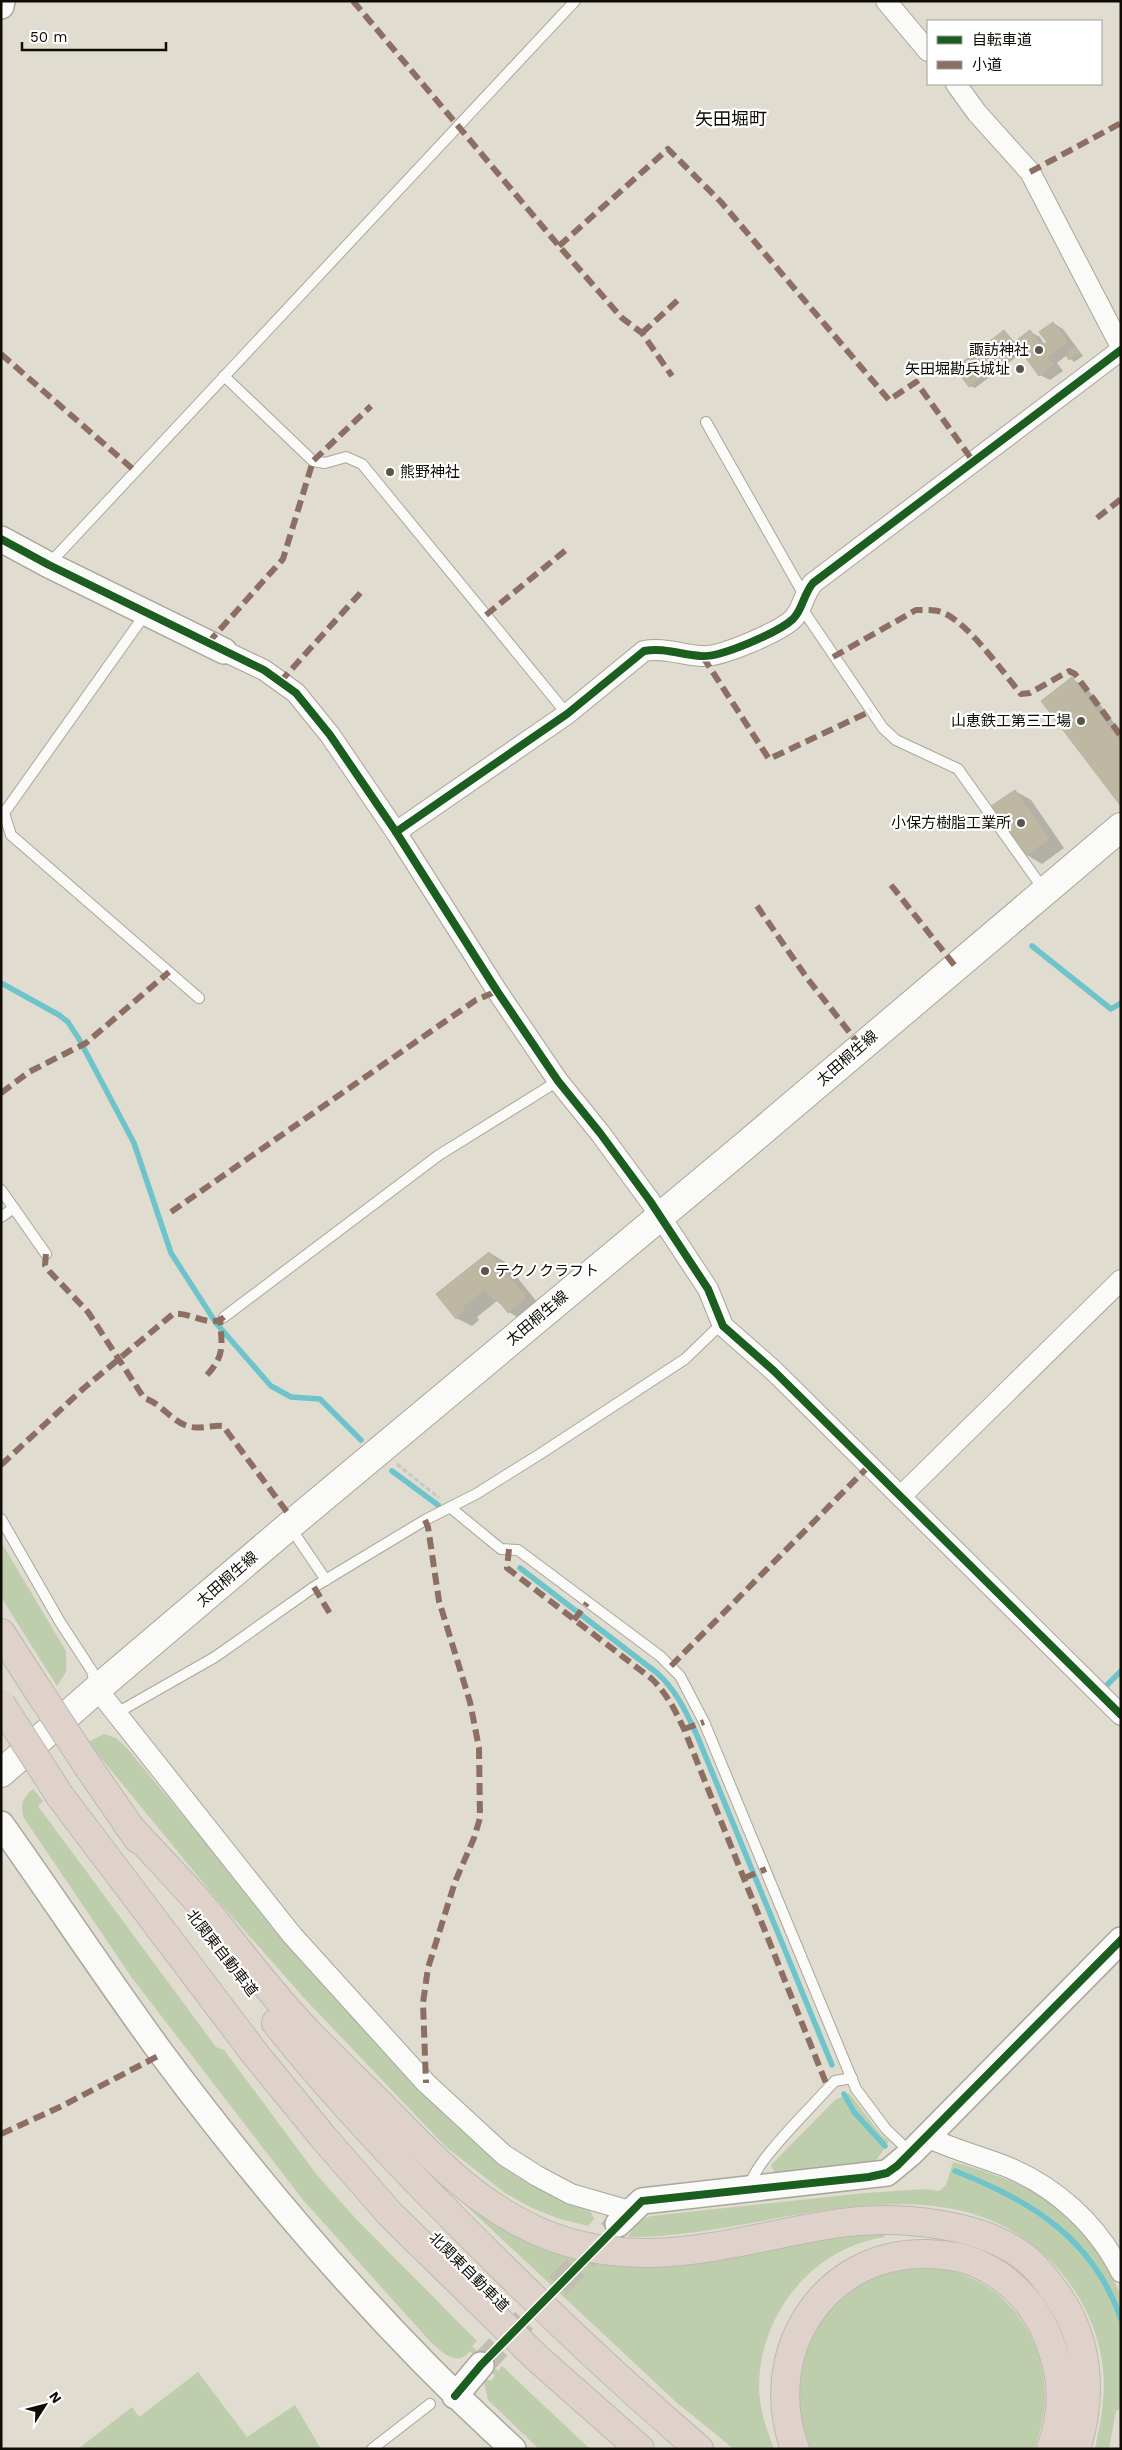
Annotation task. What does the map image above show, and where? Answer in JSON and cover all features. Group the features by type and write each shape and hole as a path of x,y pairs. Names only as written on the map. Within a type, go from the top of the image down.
{"highway":[{"name":"北関東自動車道","path":"1,1633 127,1824 198,1923 284,2034 364,2125 517,2284 623,2384 699,2449"},
{"name":"北関東自動車道","path":"1,1704 60,1796 256,2054 323,2137 390,2214 537,2358 640,2449"},
{"path":"127,1824 207,1911 307,2032 440,2165 484,2201 522,2224 553,2237 603,2251 652,2253 748,2242 842,2223 894,2220 950,2226 994,2240 1014,2251 1031,2263 1054,2290 1076,2328 1087,2378 1084,2420 1076,2449"},
{"path":"390,2214 447,2286 613,2449"},
{"path":"795,2449 788,2429 784,2405 788,2361 806,2318 821,2297 848,2276 877,2261 919,2254 961,2257 980,2263 1012,2285 1042,2323 1060,2370 1061,2406 1051,2449"}],"main road":[{"name":"太田桐生線","path":"1,1774 97,1689 289,1526 660,1217 1121,827"}],"street":[{"path":"1,6 2,1"},
{"path":"886,1 927,51"},
{"path":"396,832 567,714 644,652 654,649 703,657 729,651 788,623 813,583 1121,349 1030,172 977,113 957,85"},
{"path":"1,540 264,670 296,693 330,735 396,832 497,991 558,1081 600,1133 660,1217 708,1289 724,1326 774,1371 868,1467 901,1496 1121,1715"},
{"path":"901,1496 1121,1280"},
{"path":"97,1689 292,1935 426,2082 504,2155 537,2176 571,2194 624,2217 642,2201 887,2173 919,2145 1121,1940"},
{"path":"1,1824 162,2054 258,2175 329,2260 455,2396 513,2449"},
{"path":"919,2145 1029,2177 1062,2199 1090,2225 1112,2255 1121,2272"},
{"path":"455,2396 481,2365"}],"lane":[{"path":"49,565 575,1"},
{"path":"224,376 312,461 325,463 346,456 362,464 567,714"},
{"path":"706,422 833,657 884,728 896,740 958,769 1045,891"},
{"path":"146,613 4,813 11,835 199,998"},
{"path":"224,1317 439,1155 558,1081"},
{"path":"1,1190 46,1254"},
{"path":"1,1217 14,1208"},
{"path":"115,1714 215,1657 326,1580 540,1454 685,1359 714,1331 724,1326"},
{"path":"451,1508 501,1549 518,1550 660,1656 680,1676 704,1722 852,2078 863,2100 919,2145"},
{"path":"1,1519 60,1622 92,1671 97,1689"},
{"path":"289,1526 326,1580"},
{"path":"749,2189 750,2180 761,2164 828,2088 835,2081 852,2078"},
{"path":"372,2449 430,2404"}],"path":[{"path":"391,1459 451,1508"}],"green space":[{"path":"1,1542 66,1651 66,1672 57,1686 1,1597"},
{"path":"104,1734 116,1738 126,1747 297,1953 564,2200 591,2212 594,2219 588,2226 557,2218 532,2208 505,2193 446,2147 305,1999 214,1896 88,1742"},
{"path":"33,1789 43,1801 38,1806 216,2047 224,2050 317,2175 357,2220 477,2341 472,2346 498,2371 502,2366 590,2449 539,2449 488,2400 484,2383 486,2379 491,2381 495,2376 470,2351 465,2356 453,2358 436,2347 304,2201 132,1978 24,1818 23,1802"},
{"path":"849,2093 881,2135 889,2141 874,2164 777,2178 771,2165 835,2100"},
{"path":"953,2162 1010,2181 1046,2199 1077,2224 1090,2240 1105,2265 1121,2296 1121,2408 1116,2411 1109,2449 1095,2449 1102,2412 1104,2383 1103,2365 1095,2331 1080,2299 1060,2271 1016,2233 966,2212 912,2205 855,2207 682,2234 628,2237 637,2221 651,2216 865,2193 925,2189 939,2191 946,2185"},
{"path":"458,2198 554,2246 806,2241 886,2233 884,2237 858,2244 834,2255 813,2270 795,2289 780,2310 769,2334 762,2359 759,2386 760,2402 774,2449 734,2449 676,2402"},
{"path":"915,2267 952,2271 981,2283 997,2294 1022,2322 1032,2338 1039,2356 1045,2393 1045,2407 1035,2449 808,2449 795,2401 809,2335 845,2289 886,2269"},
{"path":"198,2372 247,2437 295,2405 321,2449 78,2449 132,2407 139,2417"}],"building":[{"name":"諏訪神社","path":"1053,322 1068,342 1048,357 1054,365 1039,376 1014,342 1030,330 1042,346 1047,342 1039,332"},
{"path":"1004,330 1019,349 969,387 955,368"},
{"path":"1075,347 1079,353 1069,360 1065,354"},
{"name":"山恵鉄工第三工場","path":"1072,677 1121,742 1120,805 1041,701"},
{"name":"小保方樹脂工業所","path":"1015,790 1050,839 1026,856 991,806"},
{"name":"テクノクラフト","path":"489,1252 527,1298 508,1313 498,1300 493,1300 485,1290 463,1307 465,1311 456,1319 436,1294"}],"waterway":[{"path":"1032,946 1111,1009 1121,1003"},
{"path":"1,983 59,1015 68,1022 79,1039 134,1143 171,1253 216,1323 271,1386 291,1397 320,1399 361,1440"},
{"path":"392,1471 438,1505"},
{"path":"520,1568 657,1673 670,1686 680,1701 696,1733 832,2065"},
{"path":"1107,1685 1121,1671"},
{"path":"844,2094 854,2112 885,2146"},
{"path":"955,2171 1009,2195 1033,2209 1056,2226 1076,2244 1094,2266 1109,2291 1121,2319"}],"tunnel":[{"path":"481,2365 618,2224"}],"marked path":[{"path":"353,1 559,246 622,318 642,333 672,376"},
{"path":"1030,172 1121,123"},
{"path":"559,246 668,149 721,202 889,400 916,382 973,461"},
{"path":"642,333 678,300"},
{"path":"1,354 135,471"},
{"path":"208,643 283,559 313,461 371,406"},
{"path":"1097,518 1121,499"},
{"path":"486,615 566,550"},
{"path":"280,682 363,590"},
{"path":"833,657 916,610 939,611 956,620 976,639 1021,694 1030,693 1069,671 1075,674 1121,736"},
{"path":"703,657 769,759 871,711"},
{"path":"891,885 955,966"},
{"path":"757,906 807,978 861,1047"},
{"path":"1,1093 29,1072 86,1043 169,972"},
{"path":"171,1212 476,1000 497,991"},
{"path":"46,1254 45,1265 88,1312 144,1398 184,1425 191,1427 223,1426 287,1512"},
{"path":"1,1465 84,1388 173,1314 186,1315 206,1321 218,1320 224,1317"},
{"path":"207,1375 220,1356 220,1320"},
{"path":"671,1666 868,1467"},
{"path":"425,1520 428,1527 439,1601 470,1702 479,1748 480,1818 474,1838 455,1882 428,1968 423,2003 426,2083"},
{"path":"509,1549 507,1568 652,1679 670,1702 684,1729 828,2088"},
{"path":"314,1587 332,1617"},
{"path":"574,1620 587,1603"},
{"path":"684,1729 704,1722"},
{"path":"744,1878 766,1869"},
{"path":"1,2134 62,2106 162,2054"}],"cycle path":[{"path":"396,832 567,714 644,651 658,650 710,656 735,649 786,624 796,615 813,583 1121,350"},
{"path":"1,539 49,565 264,670 296,693 330,735 396,832 497,991 558,1081 600,1133 650,1201 708,1289 723,1326 774,1371 1121,1715"},
{"path":"455,2396 481,2365 642,2201 869,2177 887,2173 897,2166 1121,1940"}],"place":[{"name":"諏訪神社","path":"1039,350"},
{"name":"矢田堀勘兵城址","path":"1020,369"},
{"name":"熊野神社","path":"390,472"},
{"name":"山恵鉄工第三工場","path":"1081,721"},
{"name":"小保方樹脂工業所","path":"1021,823"},
{"name":"テクノクラフト","path":"485,1271"}],"district":[{"name":"矢田堀町","path":"731,118"}]}
